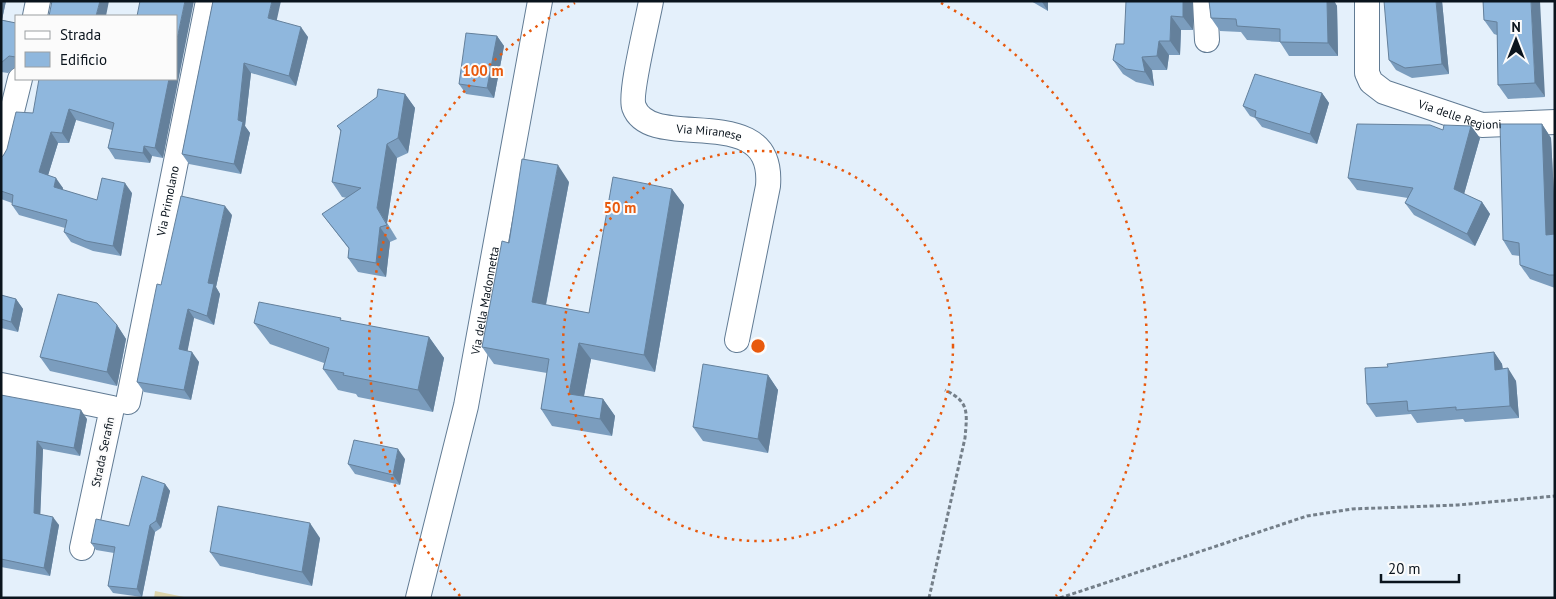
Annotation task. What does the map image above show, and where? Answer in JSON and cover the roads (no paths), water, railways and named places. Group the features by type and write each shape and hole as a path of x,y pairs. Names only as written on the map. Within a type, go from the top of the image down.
{"street":[{"path":"35,15 38,1"},
{"name":"Via Primolano","path":"128,402 208,1"},
{"name":"Via della Madonnetta","path":"418,598 466,406 540,1"},
{"name":"Via Miranese","path":"651,1 633,105 636,112 642,118 661,126 746,139 760,149 768,163 768,186 737,340"},
{"path":"1205,1 1207,40"},
{"name":"Via delle Regioni","path":"1367,1 1366,63 1371,82 1384,92 1394,97 1482,125 1555,122"},
{"path":"1,156 20,80"},
{"name":"Strada Serafin","path":"1,384 112,408 82,548"}]}
